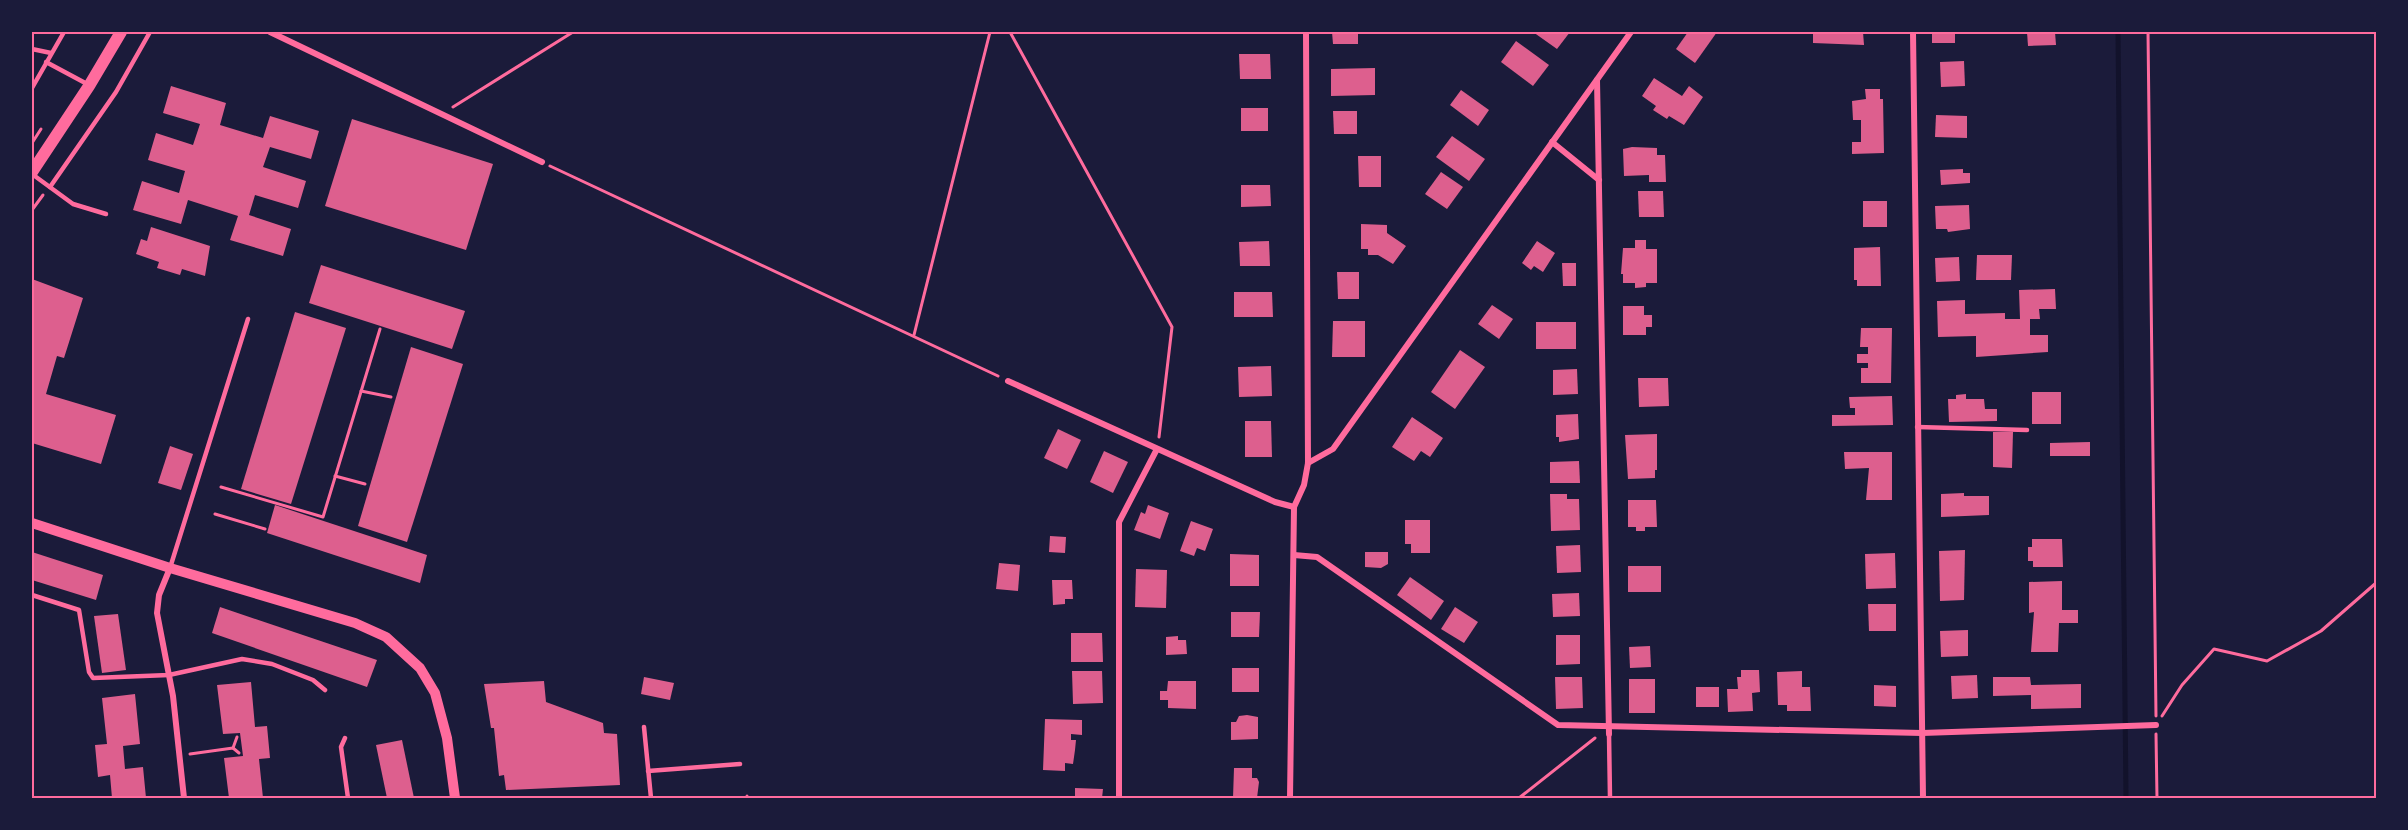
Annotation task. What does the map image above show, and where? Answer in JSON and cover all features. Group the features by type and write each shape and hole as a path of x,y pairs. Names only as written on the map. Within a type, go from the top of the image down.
{"main road":[{"path":"32,173 122,32"}],"street":[{"path":"270,32 542,162"},
{"path":"1290,798 1294,507 1304,485 1308,463 1306,32"},
{"path":"1308,463 1334,449 1631,32"},
{"path":"1913,32 1923,798"},
{"path":"1597,80 1609,730"},
{"path":"1552,142 1599,180"},
{"path":"1008,381 1275,502 1294,507"},
{"path":"1119,798 1119,522 1157,449"},
{"path":"32,523 170,568 363,626 386,637 420,668 435,693 447,738 455,798"},
{"path":"1294,555 1317,557 1558,725 1609,730 1922,733 2156,725"},
{"path":"170,568 159,595 157,614 169,675 183,798"}],"lane":[{"path":"32,88 64,32"},
{"path":"50,187 116,92 150,32"},
{"path":"32,49 51,53"},
{"path":"46,62 89,86"},
{"path":"32,173 73,204 106,214"},
{"path":"170,568 248,319"},
{"path":"1917,428 2026,430"},
{"path":"32,595 79,610 89,672 93,678 169,675 242,659 272,664 313,680 325,690"},
{"path":"644,727 651,798"},
{"path":"1609,730 1610,798"},
{"path":"345,738 341,747 348,798"},
{"path":"648,771 740,764"}],"path":[{"path":"442,114 573,32"},
{"path":"914,336 990,32"},
{"path":"1010,32 1172,327 1157,449"},
{"path":"2148,32 2157,798"},
{"path":"542,162 1008,381"},
{"path":"32,210 50,187"},
{"path":"221,487 323,517 380,329"},
{"path":"361,391 391,398"},
{"path":"335,476 365,484"},
{"path":"215,514 265,529"},
{"path":"2156,725 2182,685 2214,649 2267,661 2321,632 2376,583"},
{"path":"1519,798 1609,730"},
{"path":"233,748 237,737"},
{"path":"179,756 233,748 239,753"}],"building":[{"path":"1332,32 1358,32 1358,44 1333,44"},
{"path":"1533,32 1570,32 1557,49"},
{"path":"1688,32 1717,32 1695,63 1676,49"},
{"path":"1813,32 1863,32 1864,45 1813,43"},
{"path":"1932,32 1955,32 1955,43 1932,43"},
{"path":"2027,32 2055,32 2056,45 2028,46"},
{"path":"1516,41 1549,65 1533,86 1501,62"},
{"path":"1239,54 1270,54 1271,79 1240,79"},
{"path":"1964,61 1965,86 1941,87 1940,62"},
{"path":"1375,68 1375,95 1331,96 1331,69"},
{"path":"1654,78 1682,96 1689,86 1703,97 1684,125 1669,116 1667,119 1653,110 1656,106 1642,96"},
{"path":"171,86 226,103 220,125 263,138 270,116 319,131 311,159 270,147 263,167 306,181 298,208 255,195 249,215 291,229 283,256 230,240 238,216 188,200 181,224 133,210 142,181 179,193 185,171 148,160 156,133 193,145 200,124 163,113"},
{"path":"1865,89 1880,89 1880,99 1883,99 1884,153 1852,154 1852,142 1861,142 1861,120 1853,120 1852,101 1866,99"},
{"path":"1461,90 1489,110 1478,126 1450,105"},
{"path":"1241,108 1268,108 1268,131 1241,131"},
{"path":"1333,111 1357,111 1357,134 1334,134"},
{"path":"1936,115 1967,116 1967,138 1935,137"},
{"path":"352,119 493,164 466,250 325,206"},
{"path":"1452,136 1485,159 1469,181 1436,157"},
{"path":"1657,148 1657,155 1665,155 1666,182 1649,182 1649,175 1624,176 1623,149"},
{"path":"1358,156 1381,156 1381,187 1359,187"},
{"path":"1963,169 1963,173 1970,173 1970,183 1941,185 1940,170"},
{"path":"1441,172 1463,187 1447,209 1425,194"},
{"path":"1241,185 1270,185 1271,206 1241,207"},
{"path":"1638,191 1663,191 1664,217 1639,217"},
{"path":"1863,201 1887,201 1887,227 1863,227"},
{"path":"1969,205 1970,229 1948,232 1947,229 1936,229 1935,206"},
{"path":"1361,224 1387,225 1387,233 1406,246 1393,264 1378,255 1368,255 1368,249 1361,249"},
{"path":"151,227 210,246 205,276 182,269 180,275 157,268 159,262 136,254 141,239 147,241"},
{"path":"1635,240 1646,240 1646,249 1657,249 1657,283 1646,283 1646,287 1635,288 1635,283 1623,283 1623,274 1621,274 1623,248 1635,248"},
{"path":"1269,241 1270,266 1240,266 1239,242"},
{"path":"1537,241 1555,253 1543,272 1534,266 1531,270 1522,263"},
{"path":"1880,247 1881,286 1857,286 1857,280 1854,280 1854,248"},
{"path":"1977,255 2012,255 2011,280 1976,280"},
{"path":"1959,257 1960,281 1936,282 1935,258"},
{"path":"1562,263 1576,263 1576,286 1563,286"},
{"path":"321,265 465,311 452,349 309,303"},
{"path":"1337,272 1359,272 1359,299 1338,299"},
{"path":"32,279 83,298 64,358 57,356 46,394 116,415 101,464 32,443"},
{"path":"2055,289 2056,309 2039,309 2040,319 2030,319 2030,335 2048,335 2048,352 1976,357 1976,336 1938,337 1937,301 1965,300 1965,314 2005,313 2005,319 2020,319 2019,290"},
{"path":"1234,292 1272,292 1273,317 1234,317"},
{"path":"1492,305 1513,319 1499,339 1478,324"},
{"path":"1623,306 1644,306 1644,315 1652,315 1652,327 1646,327 1646,335 1623,335"},
{"path":"295,312 346,328 291,504 241,489"},
{"path":"1333,321 1365,321 1365,357 1332,357"},
{"path":"1536,322 1576,322 1576,349 1536,349"},
{"path":"1861,328 1892,328 1891,383 1861,383 1861,368 1868,368 1868,363 1857,363 1857,354 1868,354 1868,347 1860,347"},
{"path":"411,347 463,364 407,542 358,526"},
{"path":"1460,350 1485,367 1455,409 1431,392"},
{"path":"1271,366 1272,396 1239,397 1238,367"},
{"path":"1577,369 1578,394 1553,395 1553,370"},
{"path":"1638,378 1668,378 1669,406 1639,407"},
{"path":"2032,392 2061,392 2061,424 2032,424"},
{"path":"1966,394 1966,399 1984,399 1985,409 1997,409 1997,421 1949,422 1948,399 1956,399 1956,395"},
{"path":"1892,396 1893,425 1832,426 1832,415 1855,415 1855,408 1850,408 1849,397"},
{"path":"1578,414 1579,439 1559,442 1559,437 1556,437 1556,415"},
{"path":"1412,417 1443,438 1430,457 1421,451 1414,461 1392,447"},
{"path":"1245,421 1271,421 1272,457 1245,457"},
{"path":"1058,429 1081,440 1067,469 1044,458"},
{"path":"1993,432 2013,432 2012,468 1993,467"},
{"path":"1657,434 1655,478 1628,479 1625,435"},
{"path":"2090,442 2090,456 2050,456 2050,443"},
{"path":"170,446 193,454 181,490 158,483"},
{"path":"1104,451 1128,462 1113,493 1090,482"},
{"path":"1844,452 1892,452 1892,500 1866,500 1869,468 1845,469"},
{"path":"1579,461 1580,483 1550,483 1550,462"},
{"path":"1964,493 1964,496 1989,496 1989,515 1941,517 1941,494"},
{"path":"1550,494 1567,494 1567,499 1579,499 1580,530 1551,531"},
{"path":"1628,500 1656,500 1657,527 1645,527 1645,531 1636,531 1636,527 1628,527"},
{"path":"275,505 427,555 420,583 267,533"},
{"path":"1148,505 1169,513 1160,539 1134,530 1141,512 1145,514"},
{"path":"1405,520 1430,520 1430,553 1411,553 1411,544 1405,544"},
{"path":"1191,521 1213,529 1205,551 1197,548 1194,556 1180,551"},
{"path":"1050,536 1066,537 1065,553 1049,552"},
{"path":"2032,539 2062,539 2063,567 2033,567 2033,561 2028,561 2028,547 2032,547"},
{"path":"1580,545 1581,572 1557,573 1556,546"},
{"path":"1965,550 1964,600 1940,601 1939,551"},
{"path":"32,552 103,575 96,600 32,580"},
{"path":"1365,552 1388,552 1388,564 1381,568 1365,567"},
{"path":"1895,553 1896,588 1866,589 1865,554"},
{"path":"1230,554 1259,555 1259,586 1230,586"},
{"path":"999,563 1020,565 1018,591 996,589"},
{"path":"1628,566 1661,566 1661,592 1628,592"},
{"path":"1136,569 1167,570 1166,608 1135,607"},
{"path":"1410,577 1444,601 1431,620 1397,595"},
{"path":"1052,580 1072,580 1073,599 1065,599 1065,604 1053,605"},
{"path":"2062,581 2062,610 2078,610 2078,623 2059,623 2058,652 2031,652 2034,612 2029,613 2029,582"},
{"path":"1579,593 1580,616 1553,617 1552,594"},
{"path":"1868,604 1896,604 1896,631 1869,631"},
{"path":"220,607 377,660 367,687 212,633"},
{"path":"1455,607 1478,622 1464,643 1441,629"},
{"path":"1231,612 1260,612 1259,637 1231,637"},
{"path":"118,614 126,670 102,673 94,616"},
{"path":"1968,630 1968,656 1941,657 1940,631"},
{"path":"1071,633 1102,633 1103,662 1071,662"},
{"path":"1556,635 1580,635 1580,664 1556,665"},
{"path":"1178,636 1178,640 1186,640 1187,654 1166,655 1166,637"},
{"path":"1650,646 1651,667 1630,668 1629,647"},
{"path":"1232,668 1259,668 1259,692 1232,692"},
{"path":"1741,670 1759,670 1760,692 1752,693 1753,711 1728,712 1727,689 1738,689 1737,677 1741,677"},
{"path":"1072,671 1102,671 1103,703 1073,704"},
{"path":"1802,671 1802,687 1810,687 1811,711 1787,711 1787,705 1778,705 1777,672"},
{"path":"1977,675 1978,698 1952,699 1951,676"},
{"path":"644,677 674,683 670,700 641,694"},
{"path":"1555,677 1582,677 1583,708 1556,709"},
{"path":"1993,677 2030,677 2031,685 2081,684 2081,708 2031,709 2031,695 1993,696"},
{"path":"1629,679 1655,679 1655,713 1629,713"},
{"path":"544,681 546,702 603,723 604,733 617,734 620,785 506,790 504,775 499,776 494,728 491,728 484,684"},
{"path":"1168,681 1196,681 1196,709 1168,708 1168,700 1160,700 1160,691 1167,691"},
{"path":"251,682 255,727 267,726 270,758 259,759 263,798 229,798 224,758 243,756 240,733 223,734 217,685"},
{"path":"1874,685 1896,686 1896,707 1874,706"},
{"path":"1696,687 1719,687 1719,707 1696,707"},
{"path":"135,694 140,744 123,746 125,769 143,767 146,798 112,798 110,775 98,777 95,745 107,744 102,698"},
{"path":"1239,716 1258,717 1258,739 1231,740 1231,722 1236,722"},
{"path":"1045,719 1082,720 1082,735 1071,734 1071,740 1076,740 1073,764 1065,763 1065,771 1043,770"},
{"path":"402,740 414,798 387,798 376,745"},
{"path":"1234,768 1252,768 1252,778 1257,778 1259,782 1257,798 1233,798"},
{"path":"1075,788 1103,789 1102,798 1075,798"}],"waterway":[{"path":"2118,32 2126,798"}]}
